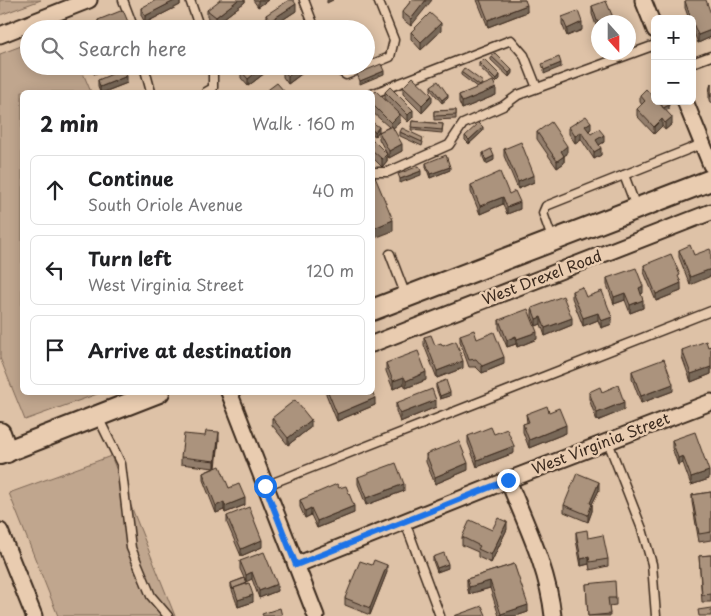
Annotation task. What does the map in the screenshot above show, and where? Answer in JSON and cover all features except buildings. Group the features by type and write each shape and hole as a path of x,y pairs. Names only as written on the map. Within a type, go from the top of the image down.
{"street":[{"path":"38,20 89,0"},
{"path":"643,0 651,20"},
{"path":"0,35 20,27"},
{"path":"687,105 711,165"},
{"name":"West Drexel Road","path":"375,309 711,180"},
{"name":"West Drexel Road","path":"375,343 711,212"},
{"path":"2,446 98,416 151,395"},
{"path":"230,395 316,616"},
{"name":"West Virginia Street","path":"296,565 508,480 710,406"},
{"path":"508,480 542,563 553,616"},
{"path":"0,531 34,616"}],"lane":[{"path":"123,0 131,20"},
{"path":"190,0 197,20"},
{"path":"304,0 312,20"},
{"path":"375,63 390,57 394,40 378,0"},
{"path":"375,93 511,40 524,55 537,88"},
{"path":"375,172 388,172 449,146 463,124 503,106 518,95 651,45"},
{"path":"696,62 711,56"},
{"path":"146,75 150,90"},
{"path":"210,90 213,88 213,75"},
{"path":"553,241 543,213 546,206 702,144"},
{"path":"624,175 637,209"},
{"path":"390,254 406,297"},
{"path":"265,486 711,311"},
{"path":"98,416 121,464 131,548 151,596 168,616"},
{"path":"608,442 642,529 652,564 656,616"},
{"path":"405,522 440,616"}],"shaded area":[{"path":"0,0 41,0 0,15"},
{"path":"20,46 20,75 84,75 90,90 20,90 20,395 94,395 25,420 0,358 0,54"},
{"path":"111,456 175,616 58,616 9,493"}],"route":[{"path":"265,486 296,565 508,480"}]}
